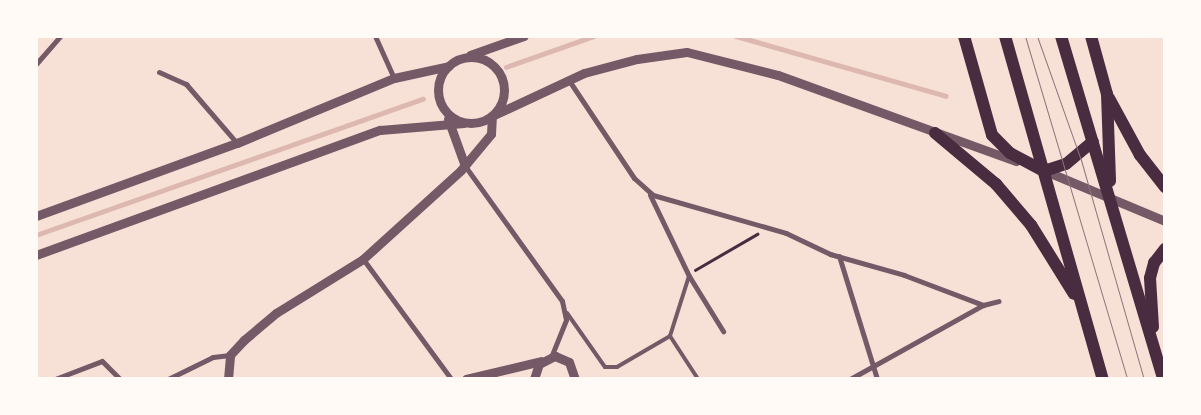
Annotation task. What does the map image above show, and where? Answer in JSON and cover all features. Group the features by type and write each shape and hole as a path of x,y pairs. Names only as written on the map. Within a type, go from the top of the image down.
{"main road":[{"path":"964,36 992,135 1010,153 1044,170 1066,164 1093,141"},
{"path":"1005,36 1103,379"},
{"path":"1061,36 1163,379"},
{"path":"1091,36 1107,94 1140,155 1165,186"},
{"path":"1107,94 1110,198"},
{"path":"935,133 996,184 1031,225 1084,311"},
{"path":"1154,349 1150,278 1154,263 1165,249"}],"street":[{"path":"36,64 60,36"},
{"path":"375,36 394,78"},
{"path":"36,216 237,143 394,78 449,66 462,58 524,36"},
{"path":"36,255 380,130 464,123 493,116 568,79 637,59 687,52 778,75 935,133 1044,170 1165,221"},
{"path":"168,379 213,357 230,354 276,313 363,259 465,166 491,134 493,116 503,101 502,78 486,60 462,58"},
{"path":"449,66 438,87 444,110 465,166 498,207 567,313 552,356"},
{"path":"159,72 186,84 237,143"},
{"path":"568,79 634,178 650,193 673,204 773,229 839,256 983,305"},
{"path":"444,110 464,123"},
{"path":"650,193 689,276 723,330"},
{"path":"839,256 876,379"},
{"path":"363,259 451,379"},
{"path":"850,379 872,365 983,305 1000,301"},
{"path":"228,379 230,354"},
{"path":"466,379 541,361 552,356 569,362 576,378"},
{"path":"534,379 541,361"},
{"path":"55,379 102,362 120,379"}],"lane":[{"path":"567,313 601,363 610,368 670,336 689,276"},
{"path":"670,336 698,379"}],"path":[{"path":"689,276 718,253 773,229"}],"waterway":[{"path":"506,67 594,36"},
{"path":"736,36 946,96"},
{"path":"36,235 423,99"}],"tram line":[{"path":"1025,36 1127,379"},
{"path":"1037,36 1081,160 1144,379"}]}
